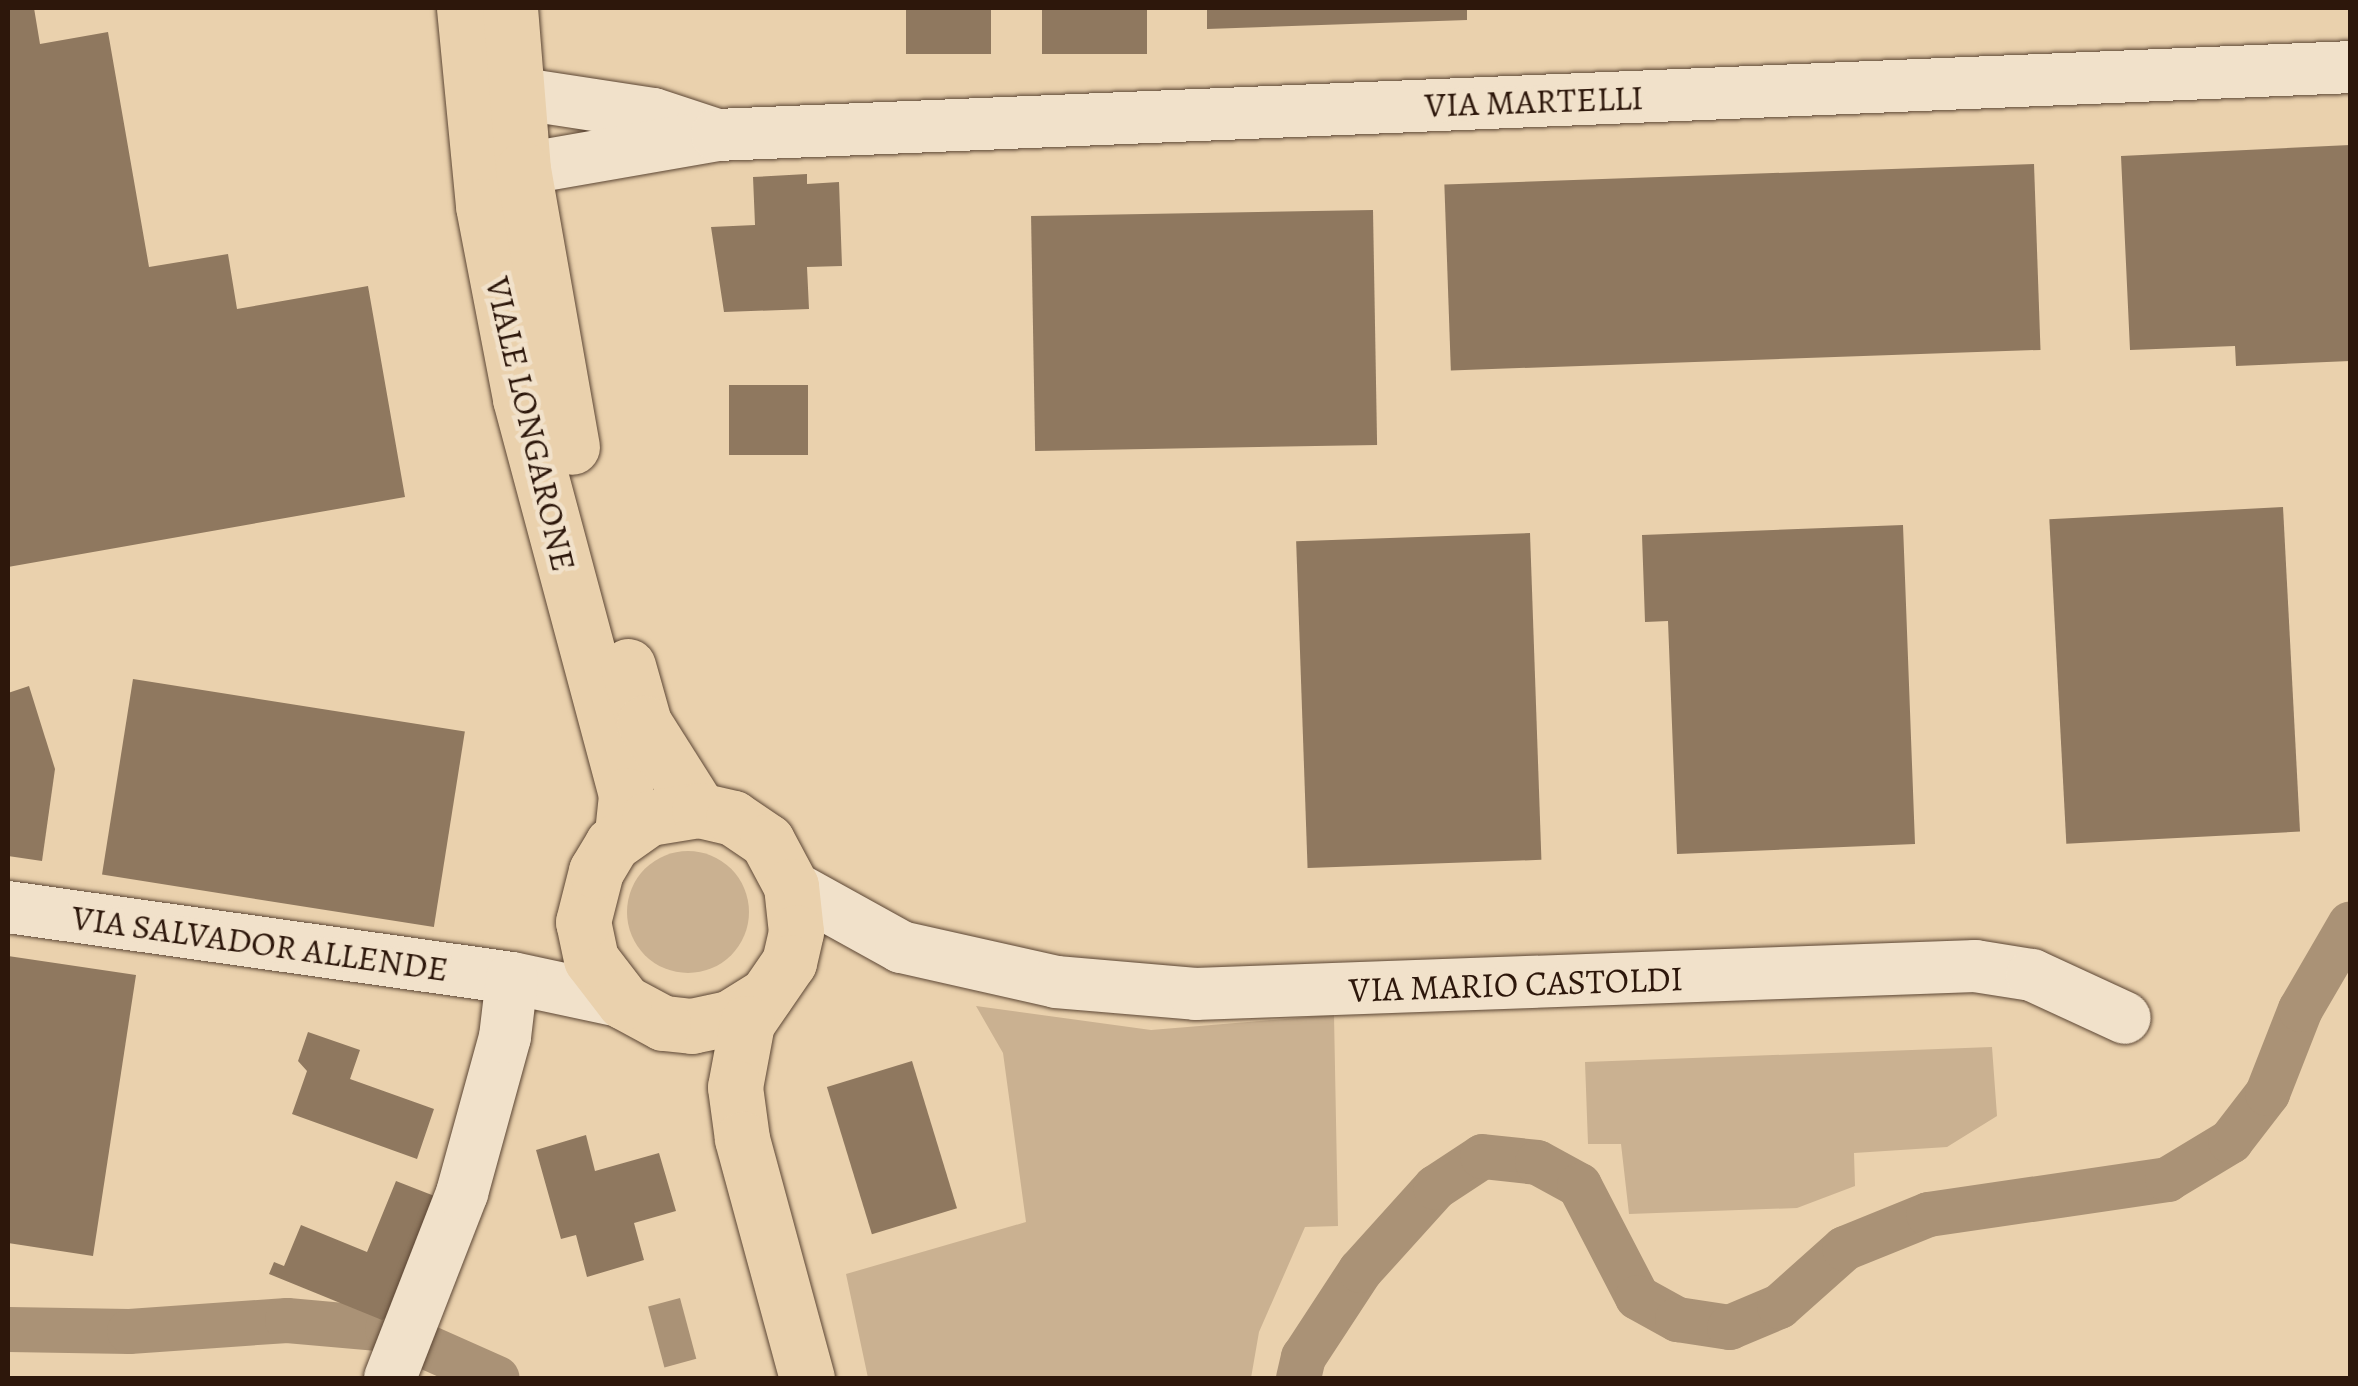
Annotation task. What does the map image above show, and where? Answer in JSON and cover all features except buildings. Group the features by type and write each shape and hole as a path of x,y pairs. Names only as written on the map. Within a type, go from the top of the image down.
{"main road":[{"name":"VIALE LONGARONE","path":"464,8 476,135 520,398 626,795 622,834"},
{"name":"VIALE LONGARONE","path":"510,8 522,169 558,394 644,723 699,810"},
{"path":"742,1138 707,1073 591,959 582,922 596,871 622,834 649,818 699,810 732,818 767,840 790,886 796,932 778,978 747,1023 738,1066 742,1138 806,1378"},
{"path":"644,1012 715,1023 778,978"}],"street":[{"name":"VIA MARTELLI","path":"522,169 717,135 2350,67"},
{"path":"516,93 476,135 522,169"},
{"name":"VIA MARTELLI","path":"516,93 653,114 717,135"},
{"name":"VIA MARIO CASTOLDI","path":"790,886 901,948"},
{"name":"VIA SALVADOR ALLENDE","path":"8,907 512,978 644,1012"},
{"path":"391,1377 415,1325 462,1193 505,1037 512,978 582,922"},
{"name":"VIA MARIO CASTOLDI","path":"778,978 843,949 901,948 1056,982 1195,994 2002,967 2125,1018"}],"shaded area":[{"path":"688,851 711,856 731,869 744,889 749,912 744,935 731,955 711,968 688,973 665,968 645,955 632,935 627,912 632,889 645,869 665,856"},
{"path":"976,1006 1151,1030 1334,1015 1338,1226 1305,1227 1259,1332 1251,1378 868,1378 846,1274 1026,1222 1003,1053"},
{"path":"1992,1047 1997,1116 1947,1147 1854,1153 1855,1186 1797,1208 1629,1214 1621,1144 1588,1144 1585,1062"},
{"path":"680,1298 696,1359 664,1367 648,1307"}],"waterway":[{"path":"1298,1378 1303,1357 1360,1270 1435,1187 1482,1156 1537,1162 1579,1185 1637,1297 1677,1319 1729,1327 1779,1306 1844,1248 1928,1214 2167,1179 2230,1141 2267,1093 2300,1009 2350,923"},
{"path":"8,1329 129,1331 287,1320 387,1329 497,1378"}]}
